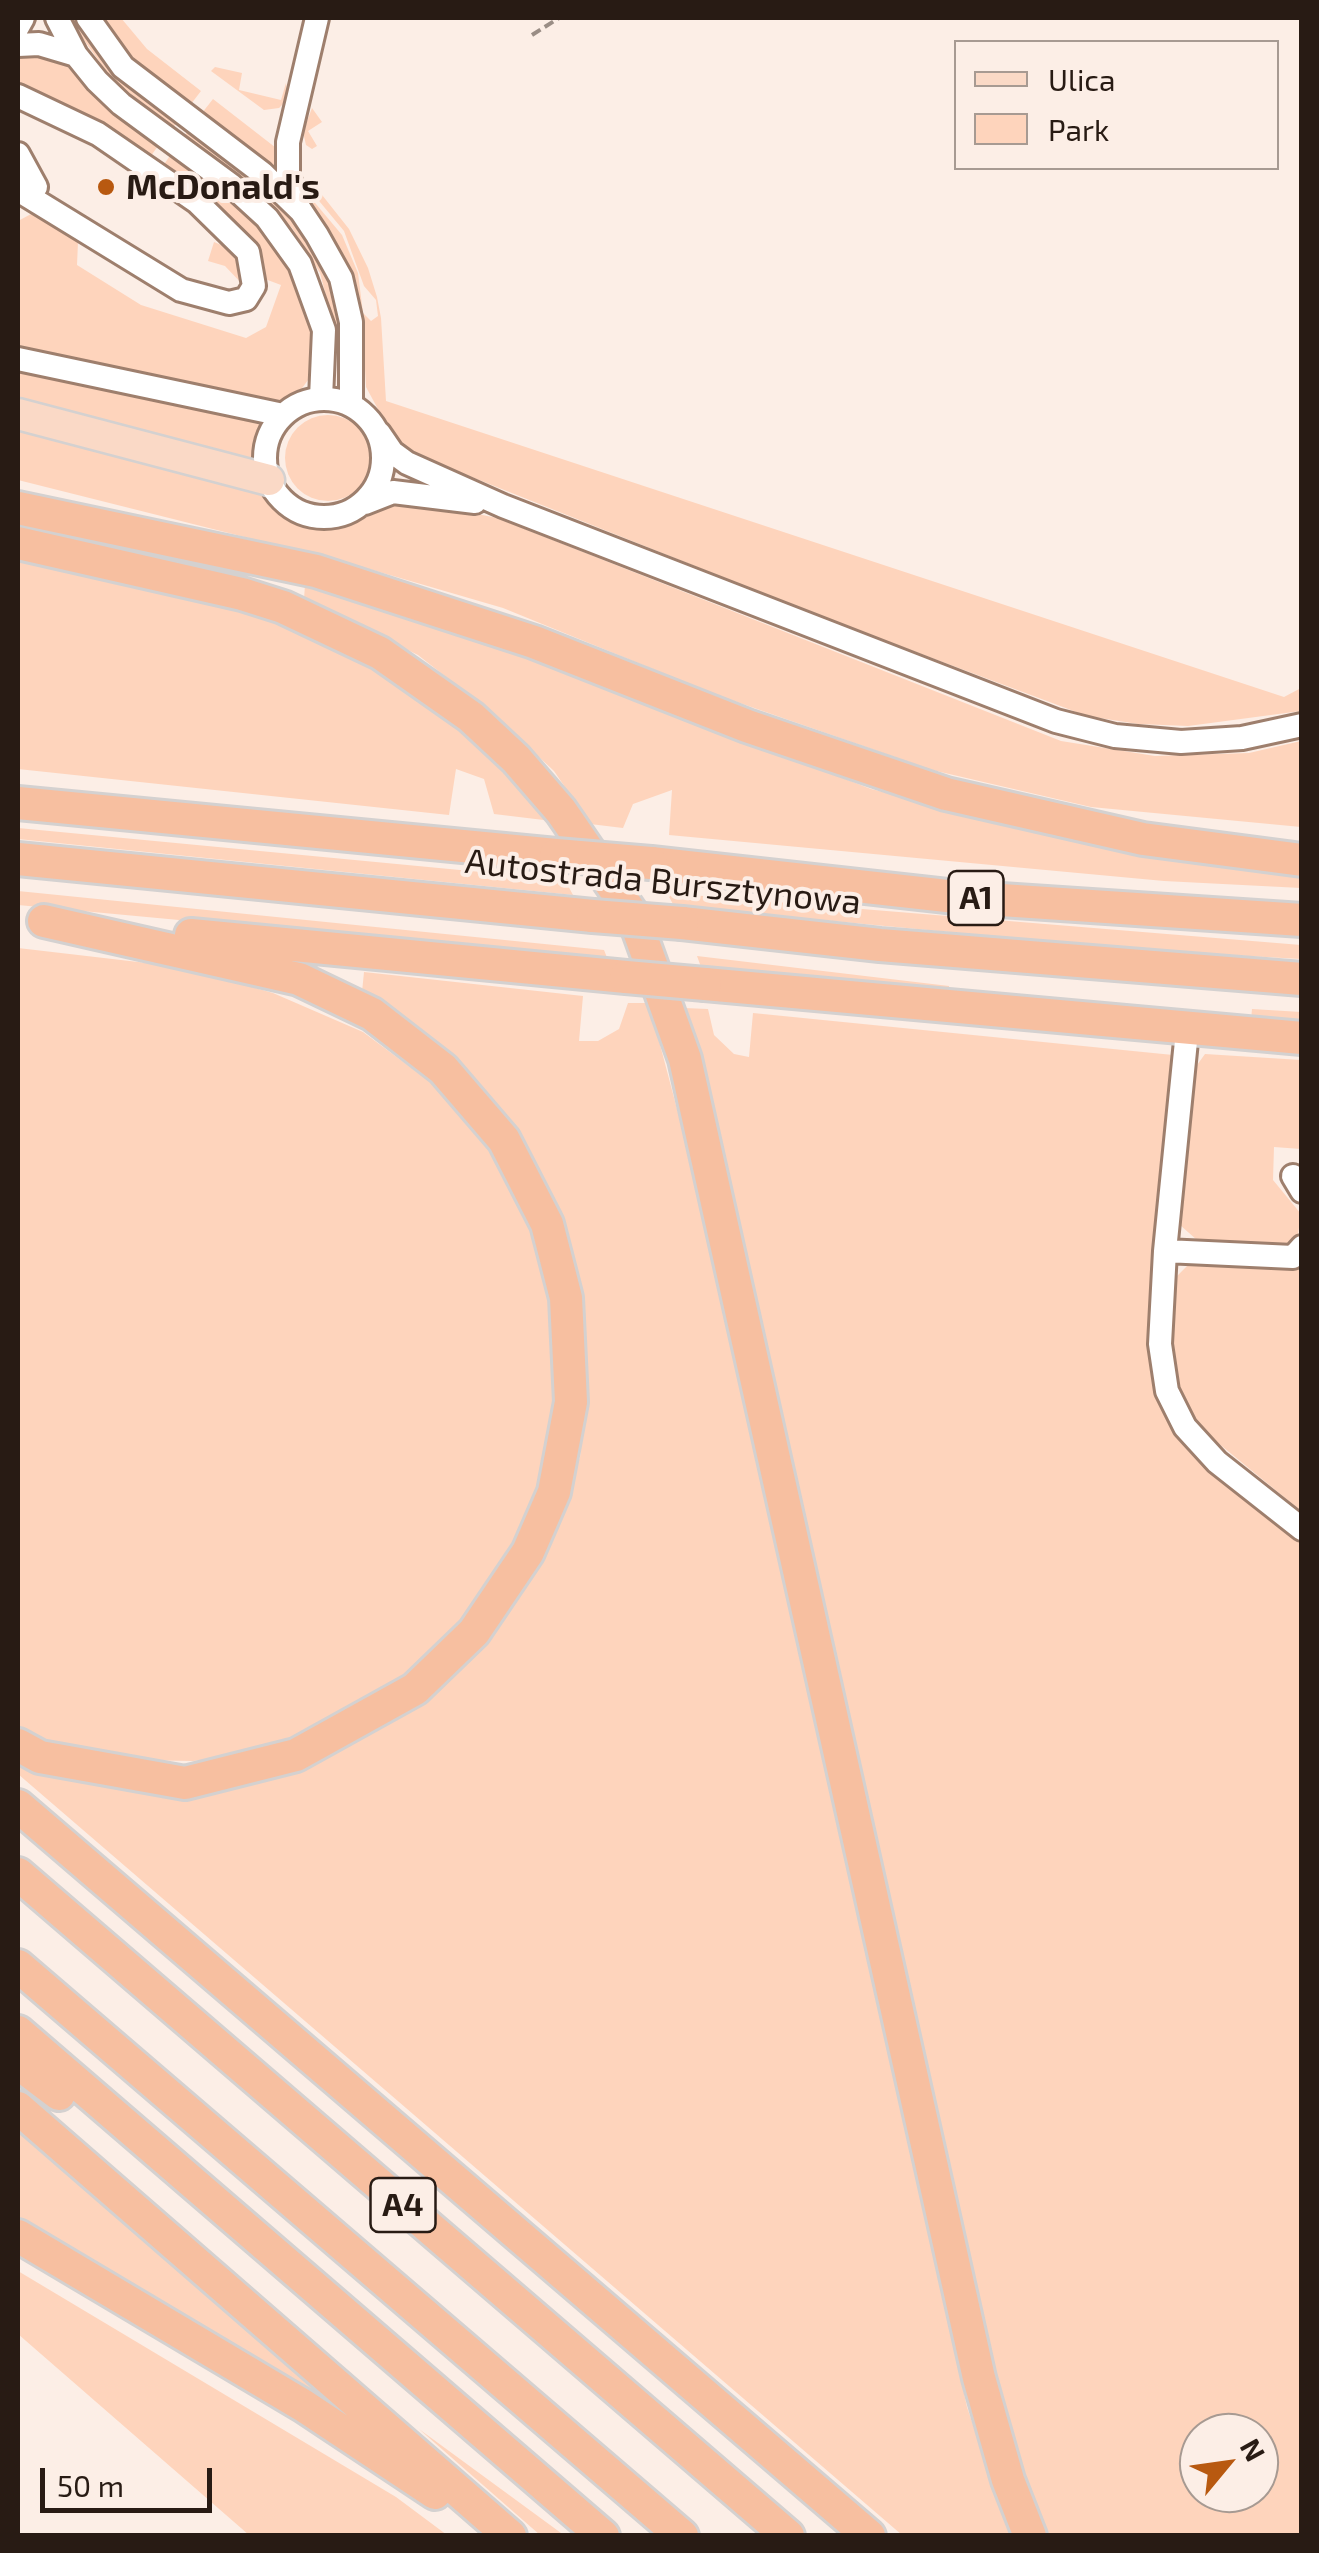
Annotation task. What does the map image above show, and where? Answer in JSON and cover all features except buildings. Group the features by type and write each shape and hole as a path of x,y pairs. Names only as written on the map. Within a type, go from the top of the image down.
{"highway":[{"path":"18,508 348,582 534,642 747,726 946,794 1143,839 1302,860"},
{"path":"18,543 242,594 296,613 380,654 471,718 516,760 561,811 634,918 684,1059 979,2378 1008,2480 1030,2536"},
{"name":"Autostrada Bursztynowa","path":"18,803 651,863 956,897 1302,920"},
{"name":"Autostrada Bursztynowa","path":"18,858 880,945 1302,979"},
{"path":"31,920 1187,1031 1302,1038"},
{"path":"18,1745 40,1757 185,1782 296,1756 415,1689 474,1632 528,1552 561,1466 572,1388 566,1298 535,1194 485,1115 425,1053 372,1014 299,979 31,920"},
{"path":"18,1806 869,2536"},
{"name":"A4","path":"18,1874 788,2536"},
{"name":"A4","path":"18,1966 682,2536"},
{"path":"18,2032 603,2536"},
{"path":"18,2063 218,2205"},
{"path":"18,2108 510,2536"},
{"path":"18,2236 304,2406 500,2536"}],"main road":[{"path":"18,414 269,480"}],"street":[{"path":"18,27 23,18"},
{"path":"57,18 76,55 120,104 230,185 267,218 300,264 324,330 321,398"},
{"path":"88,18 123,68 262,173 301,211"},
{"path":"316,18 288,142 288,176 301,211 340,278 351,322 351,404"},
{"path":"18,45 40,44 76,55"},
{"path":"18,96 98,134 197,202 248,252 254,286 246,299 229,303 209,300 155,278 24,184 18,154"},
{"path":"18,359 283,415"},
{"path":"503,506 392,492 328,516 297,511 280,498 269,480 264,457 270,434 283,415 300,403 321,398 351,404 392,452 408,464 503,506 988,697 1114,736 1182,742 1242,738 1302,725"},
{"path":"358,507 373,492 382,472 378,433"},
{"path":"1187,1031 1164,1251 1160,1344 1173,1403 1185,1427 1217,1462 1302,1529"},
{"path":"1164,1251 1293,1257 1302,1248"}],"path":[{"path":"532,35 559,18"}],"green space":[{"path":"68,18 75,18 113,72 177,122 173,128 112,79"},
{"path":"101,18 121,18 147,49 201,91 191,104 135,61"},
{"path":"31,53 66,65 111,109 158,146 148,160 18,90 18,57"},
{"path":"215,67 242,73 239,90 281,100 286,83 288,99 279,108 264,110 211,71"},
{"path":"213,99 280,151 279,167 274,168 202,113"},
{"path":"312,108 322,122 308,131 317,146 312,149 306,145 303,132"},
{"path":"188,131 272,198 307,238 325,270 341,325 334,326 320,273 292,228 251,187 184,136"},
{"path":"171,154 255,222 293,272 313,334 311,376 297,395 274,405 18,351 18,221 33,213 78,242 77,265 141,305 246,338 266,327 281,285 265,279 257,252 161,169"},
{"path":"311,181 349,229 368,268 381,318 386,401 1284,697 1301,688 1301,711 1188,726 1087,716 825,618 399,448 366,387 363,332 344,258 305,191 342,235 358,273 363,313 371,321 378,316 376,300 364,286 344,231 305,184"},
{"path":"214,242 241,253 245,287 225,266 208,261"},
{"path":"18,370 267,425 258,443 259,468 18,404"},
{"path":"328,415 352,422 364,434 371,458 364,482 352,494 328,501 304,494 292,482 285,458 292,434 304,422"},
{"path":"18,429 260,491 280,511 310,526 344,528 399,498 497,518 1061,741 1155,756 1249,753 1301,741 1301,827 1091,807 932,770 714,694 503,608 352,564 18,480"},
{"path":"18,559 229,602 329,641 427,698 501,761 552,821 494,814 484,779 456,769 449,815 18,769"},
{"path":"305,585 445,624 871,789 993,819 1301,875 1301,888 1164,881 669,835 672,790 633,804 623,828 590,824 554,771 492,713 418,655 304,599"},
{"path":"18,828 565,880 573,895 18,839"},
{"path":"18,891 604,950 608,960 18,905"},
{"path":"667,893 1301,945 1301,959 1139,950 674,906"},
{"path":"18,948 181,967 273,993 363,1032 445,1093 495,1154 527,1209 554,1293 563,1392 542,1488 510,1559 476,1614 419,1670 316,1730 248,1754 193,1761 136,1760 64,1750 18,1730"},
{"path":"697,956 949,986 949,996 701,967"},
{"path":"364,972 583,996 579,1041 598,1041 619,1029 628,1003 649,1003 686,1143 778,1544 967,2407 1010,2535 902,2535 18,1774 18,1759 243,1783 336,1752 430,1694 491,1636 543,1555 580,1457 588,1371 580,1285 557,1203 521,1136 477,1081 418,1028 362,992"},
{"path":"684,1008 708,1009 714,1035 734,1054 749,1057 753,1013 1173,1055 1155,1319 1159,1385 1301,1537 1301,2535 1049,2535 1018,2464 983,2325 714,1107"},
{"path":"1252,1009 1301,1012 1301,1022 1251,1020"},
{"path":"1205,1054 1301,1060 1301,1149 1274,1147 1273,1180 1301,1214 1298,1234 1286,1249 1197,1240 1180,1225 1192,1072"},
{"path":"1190,1263 1301,1270 1301,1511 1201,1429 1179,1387 1172,1346 1177,1276"},
{"path":"18,2126 362,2428 18,2221"},
{"path":"18,2271 396,2497 447,2535 249,2535 18,2334"},
{"path":"419,2429 561,2533 564,2535 540,2535"}],"place":[{"name":"McDonald's","path":"106,187"}]}
